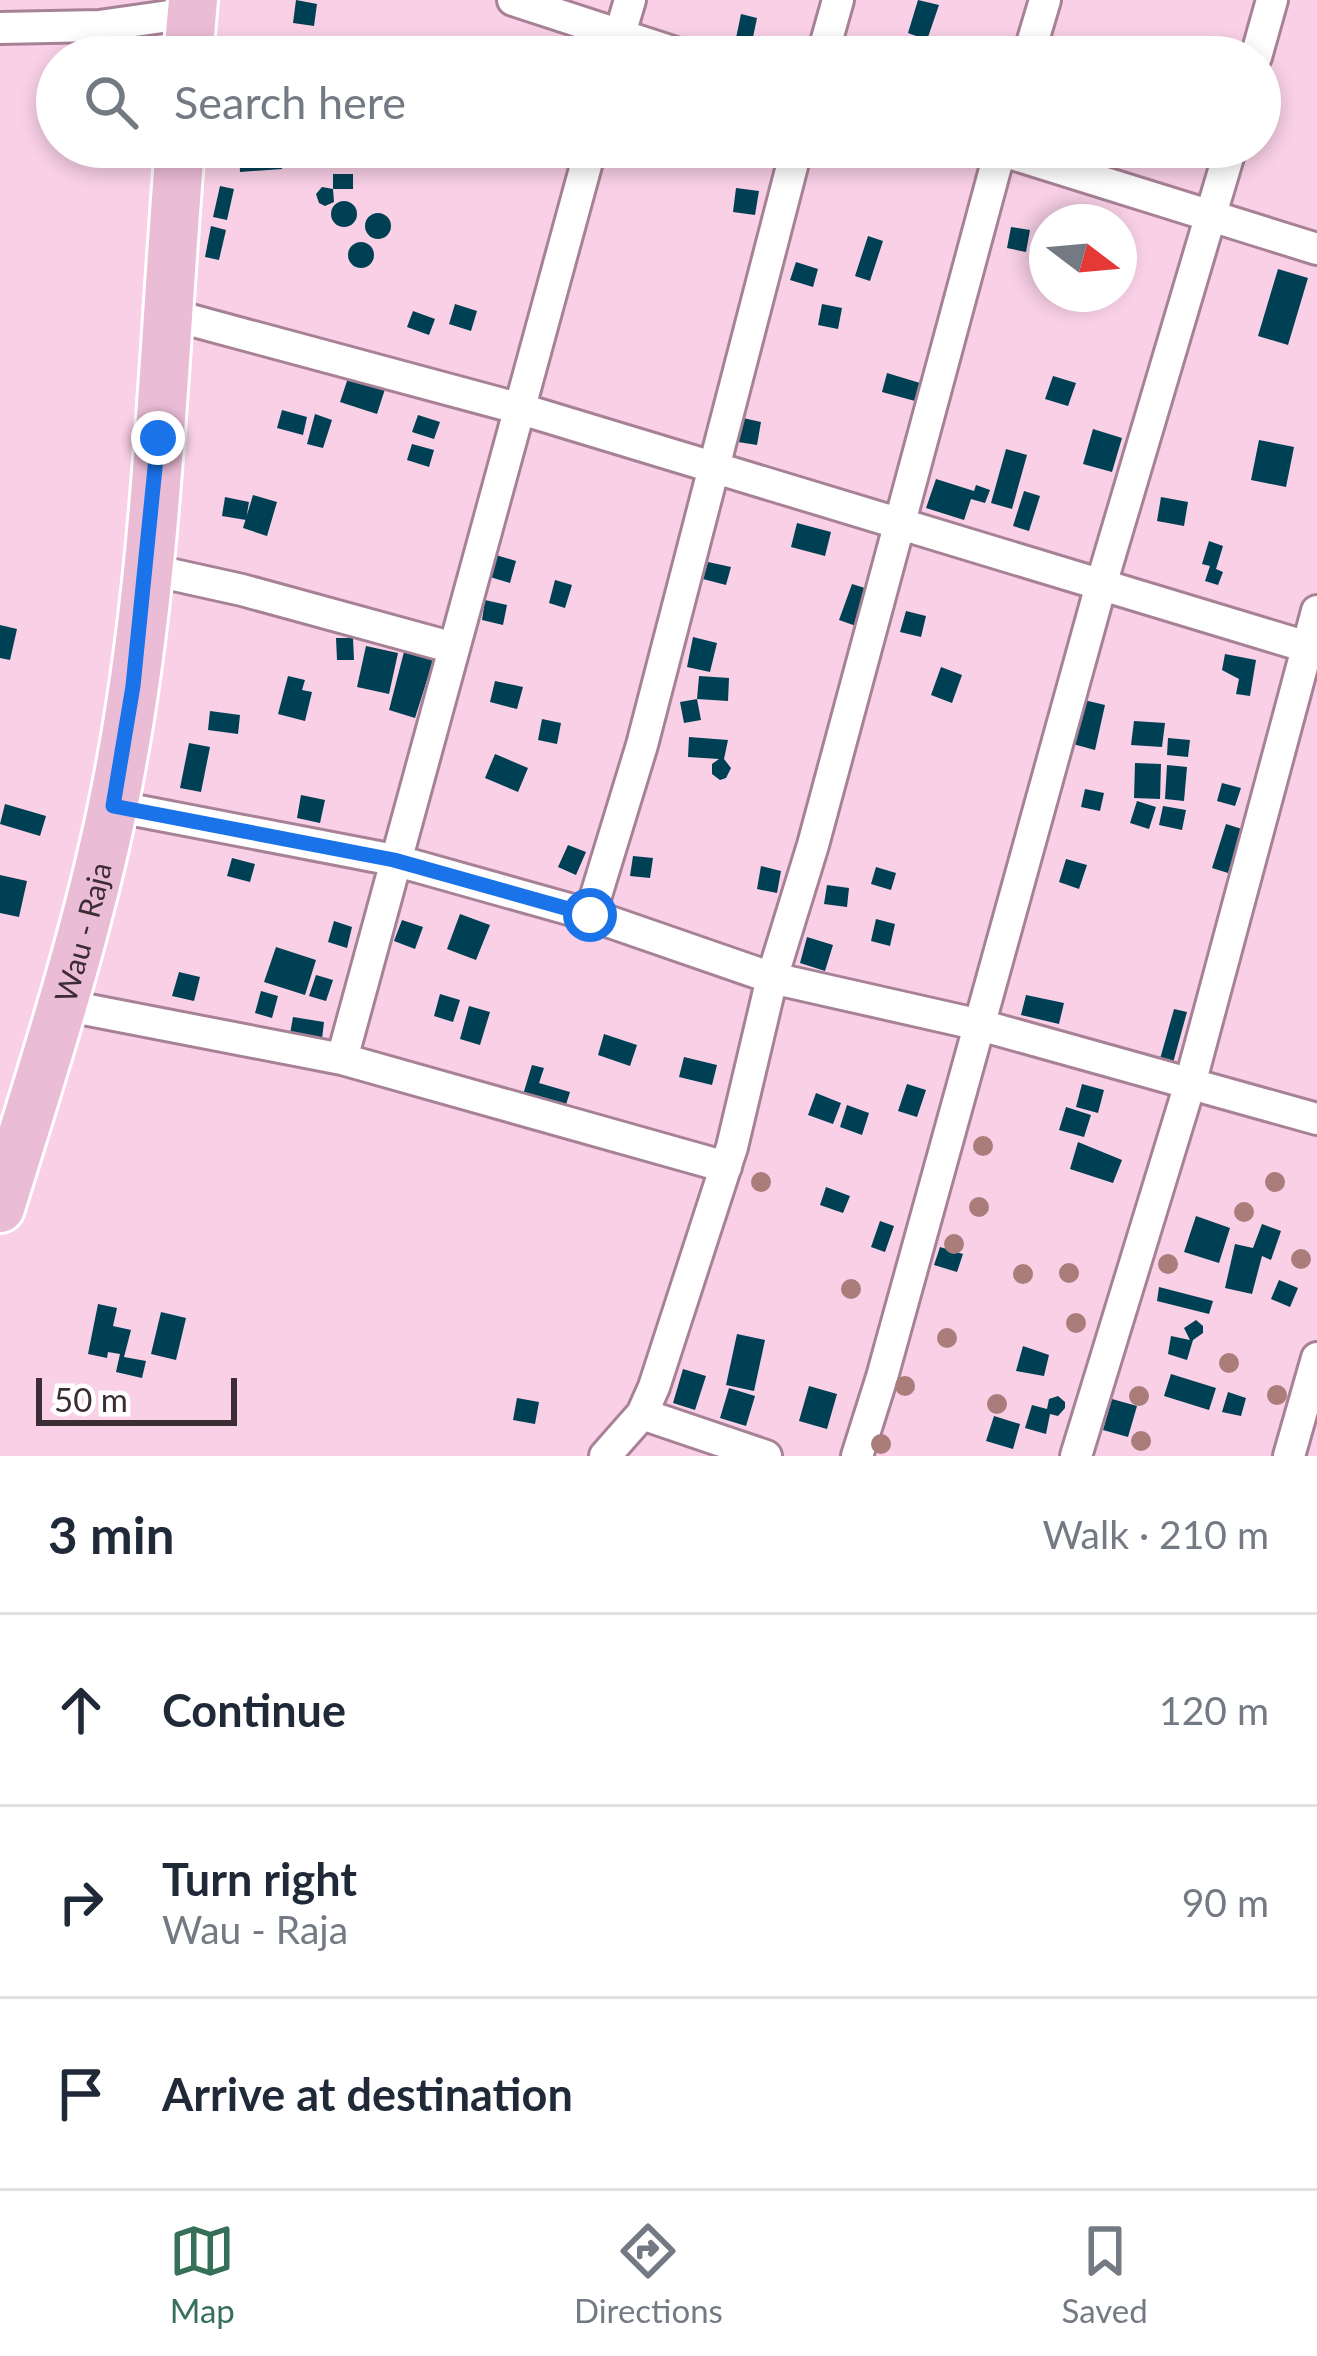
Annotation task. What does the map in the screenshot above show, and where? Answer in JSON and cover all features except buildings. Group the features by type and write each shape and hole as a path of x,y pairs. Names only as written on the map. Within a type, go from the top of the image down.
{"main road":[{"name":"Wau - Raja","path":"0,1208 63,1005 113,806 147,569 178,168"}],"street":[{"path":"514,0 594,36"},
{"path":"619,36 630,0"},
{"path":"828,36 838,0"},
{"path":"1035,36 1046,0"},
{"path":"1262,36 1272,0"},
{"path":"0,28 191,23"},
{"path":"342,1059 585,168"},
{"path":"590,915 642,745 791,168"},
{"path":"605,1456 642,1414 726,1168 772,978 813,845 992,168"},
{"path":"1057,168 1317,249"},
{"path":"857,1456 1101,585 1225,168"},
{"path":"168,314 521,409 1312,649"},
{"path":"147,569 454,648"},
{"path":"1076,1456 1190,1084 1312,649 1317,611"},
{"path":"113,806 394,860 590,915 772,978 980,1025 1317,1119"},
{"path":"63,1005 342,1059 726,1168"},
{"path":"1289,1456 1317,1358"},
{"path":"642,1414 766,1456"}],"route":[{"path":"158,438 133,686 113,806 394,860 590,915"}]}
